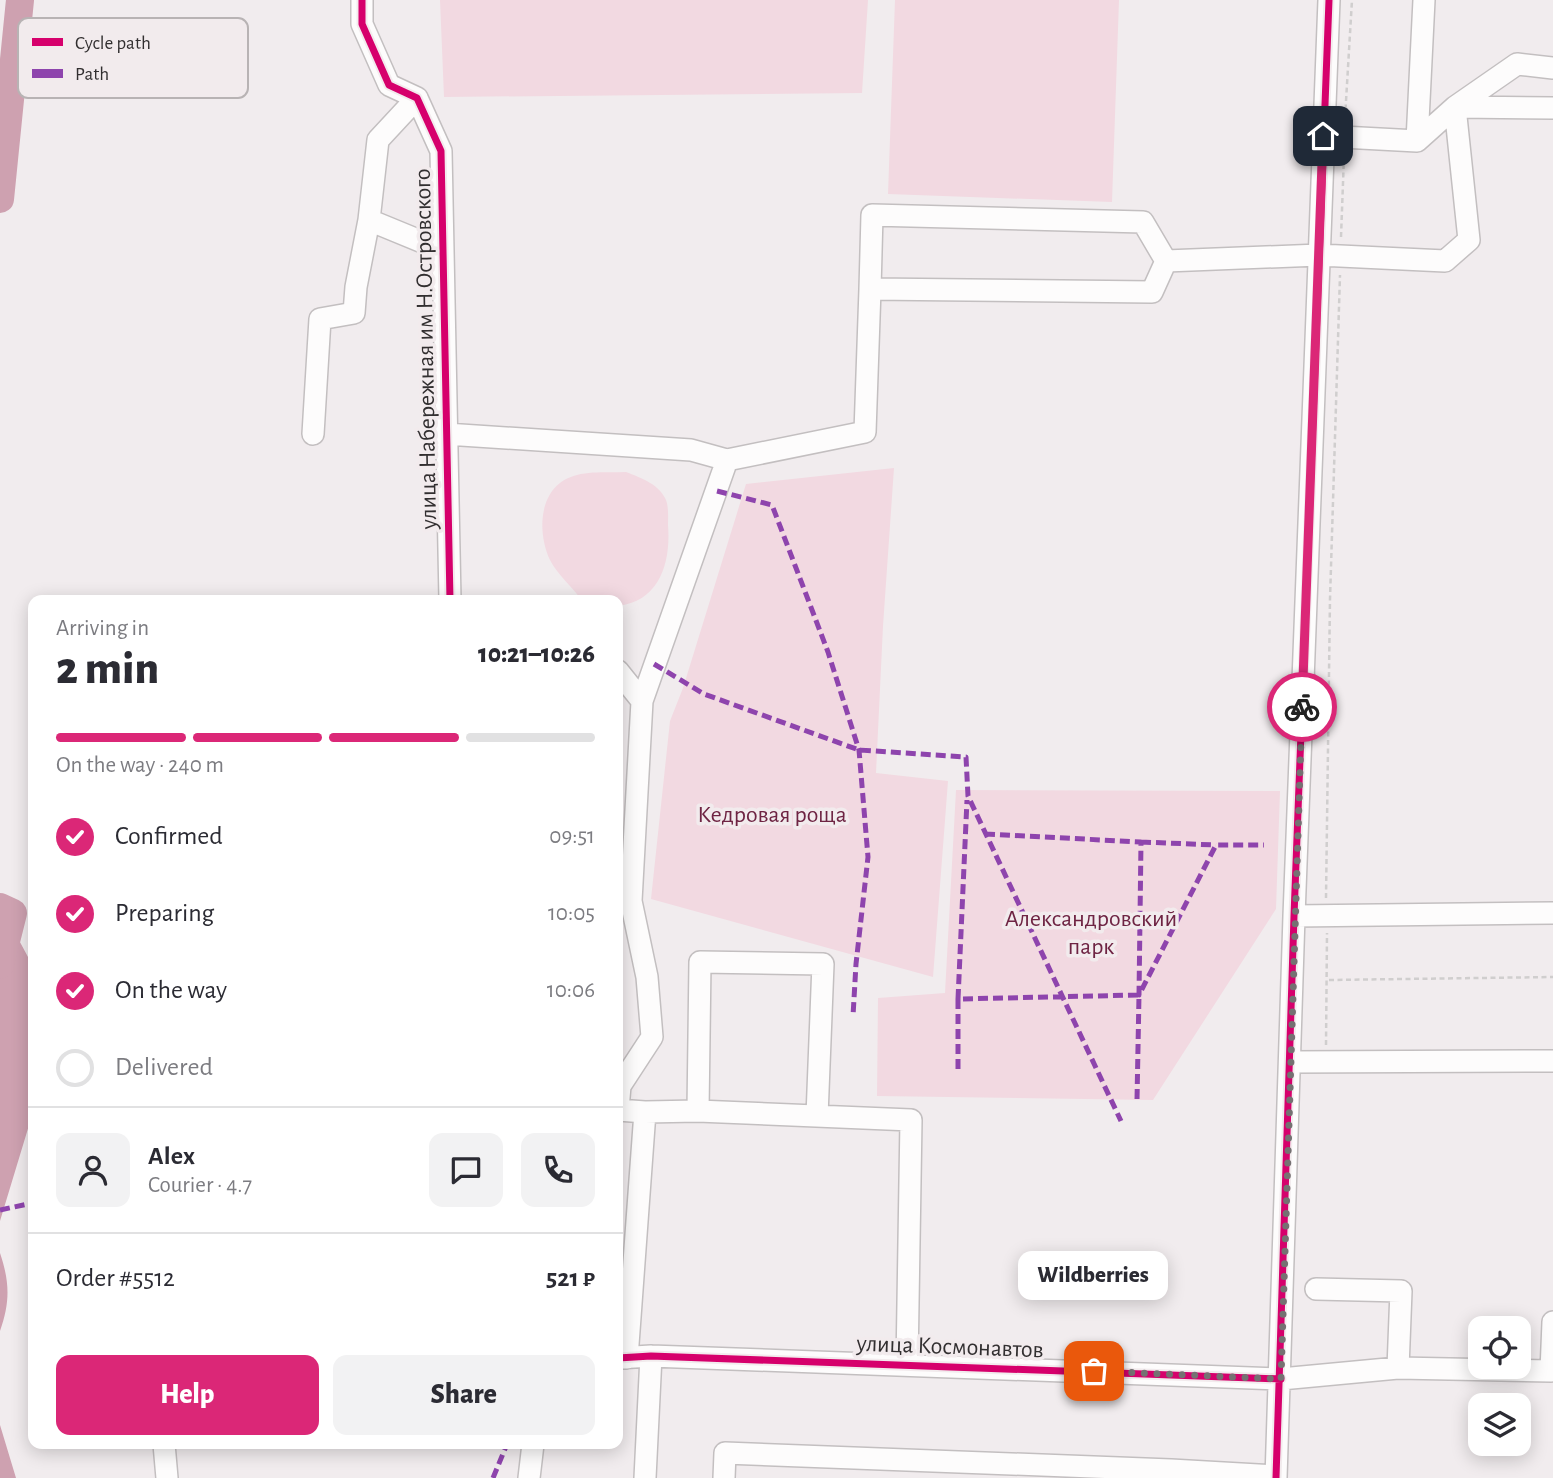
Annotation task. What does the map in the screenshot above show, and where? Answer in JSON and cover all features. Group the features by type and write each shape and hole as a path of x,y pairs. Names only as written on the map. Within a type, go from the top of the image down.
{"street":[{"path":"313,435 320,319 354,313 378,140 417,98 388,85 362,24 362,0"},
{"path":"724,1478 725,1453 1276,1477 1319,255 1334,136 1329,0"},
{"path":"1417,141 1424,0"},
{"path":"1334,136 1417,141 1455,107 1517,64 1553,68"},
{"name":"улица Набережная им Н.Островского","path":"417,98 442,151 450,595"},
{"path":"1455,107 1553,108"},
{"path":"1166,261 1319,255 1445,261 1469,240 1455,107"},
{"path":"446,434 691,450 727,460 866,432 872,215 1143,222 1166,261"},
{"path":"369,220 442,250"},
{"path":"870,289 1152,292 1166,261"},
{"path":"625,1066 652,1037 647,977 631,901 642,701 727,460"},
{"path":"623,677 642,701"},
{"path":"1294,916 1553,914"},
{"path":"698,1111 700,962 823,964 817,1116"},
{"path":"1290,1062 1553,1061"},
{"path":"623,1110 911,1119 906,1364"},
{"path":"623,1358 646,1112"},
{"path":"1316,1289 1401,1291 1398,1368"},
{"name":"улица Космонавтов","path":"623,1358 651,1356 906,1364 1281,1379 1398,1368 1551,1371 1553,1322"},
{"path":"645,1478 651,1356"},
{"path":"164,1449 167,1478"},
{"path":"529,1478 532,1449"}],"path":[{"path":"1326,1062 1330,599 1341,256 1334,136 1352,0"},
{"path":"1328,980 1553,977"}],"green space":[{"path":"440,0 868,0 862,93 444,97"},
{"path":"895,0 1119,0 1112,202 888,194"},
{"name":"Кедровая роща","path":"894,468 876,773 948,781 933,977 651,899 670,721 683,688 746,484"},
{"path":"626,472 653,485 666,501 668,539 665,566 653,588 632,603 623,605 623,595 578,595 553,565 546,548 542,522 548,498 564,480 595,473"},
{"name":"Александровский парк","path":"956,790 1280,791 1276,909 1153,1100 877,1096 878,998 945,993"}],"shaded area":[{"path":"0,925 13,929 28,957 28,1129 0,1221"},
{"path":"0,1253 8,1292 0,1331"},
{"path":"0,1425 16,1478 0,1478"}],"waterway":[{"path":"18,18 20,0"},
{"path":"0,199 18,20"},
{"path":"0,907 13,913 0,965"}],"marked path":[{"path":"717,491 772,505 828,652 859,750 868,857 853,1016"},
{"path":"654,664 704,694 859,750 966,757 968,796 1121,1121"},
{"path":"958,999 967,800"},
{"path":"985,834 1141,842 1139,995 1216,845 1264,845"},
{"path":"1141,842 1216,845"},
{"path":"958,1069 958,999 1139,995 1137,1100"},
{"path":"0,1210 28,1204"},
{"path":"493,1478 505,1449"}],"cycle path":[{"path":"362,0 362,24 389,85 417,98 441,151 450,595"},
{"path":"1276,1478 1294,916 1329,0"},
{"path":"623,1358 651,1356 1281,1379"}],"way so far":[{"path":"1094,1371 1281,1379 1302,707"}],"place":[{"name":"Wildberries","path":"1094,1371"}],"route":[{"path":"1302,707 1323,136"}]}
